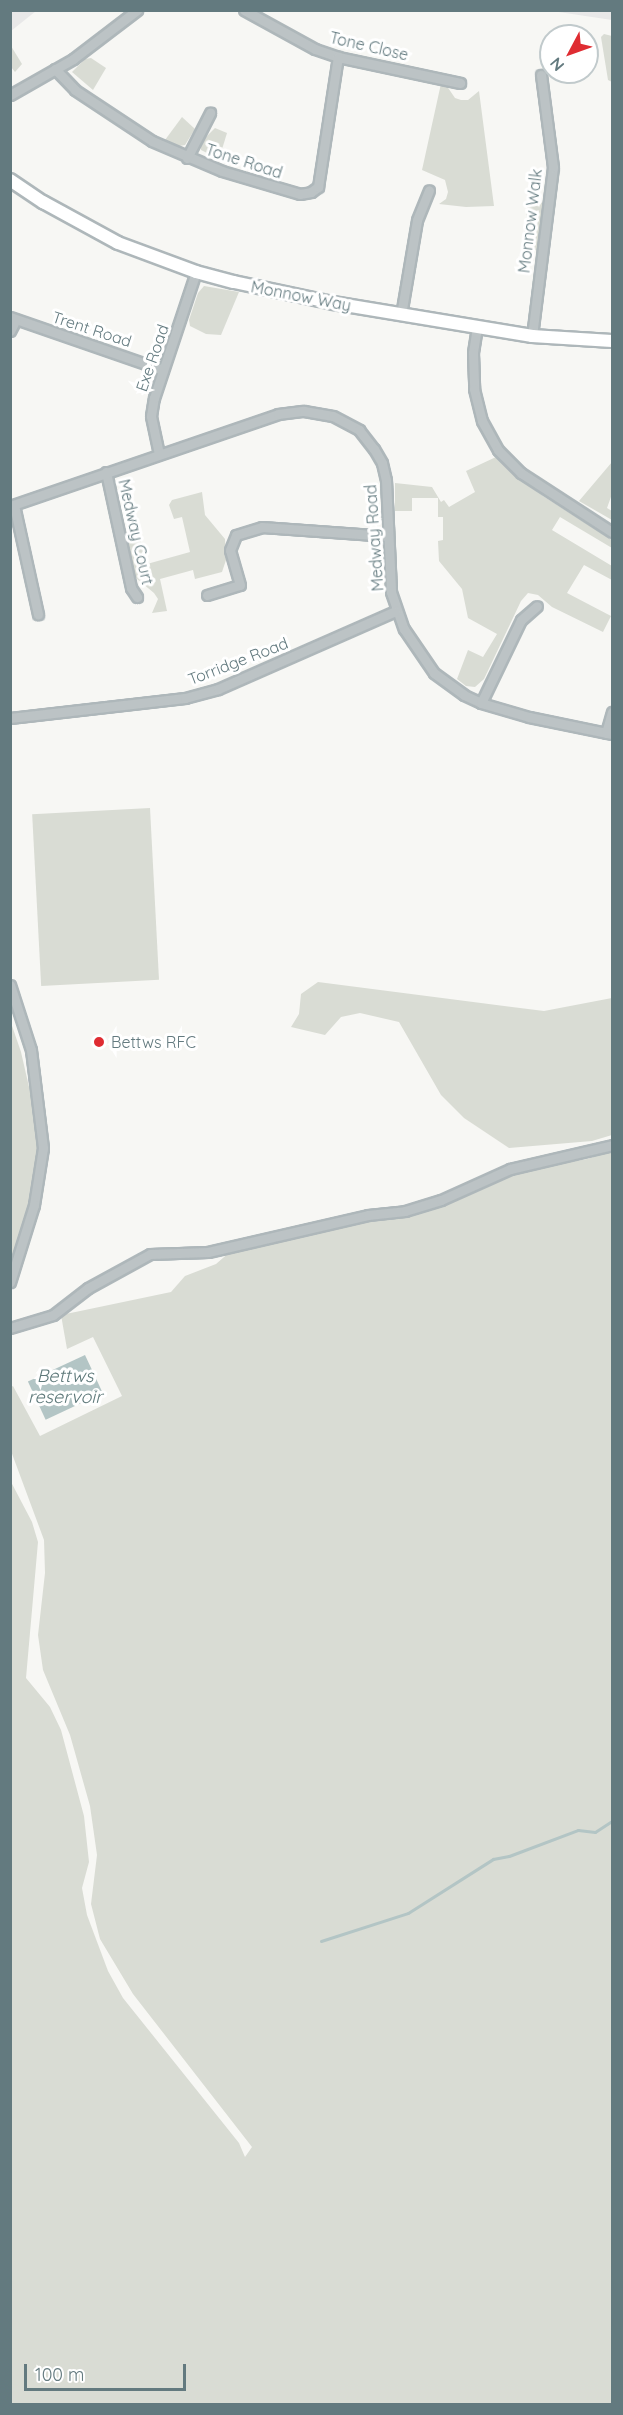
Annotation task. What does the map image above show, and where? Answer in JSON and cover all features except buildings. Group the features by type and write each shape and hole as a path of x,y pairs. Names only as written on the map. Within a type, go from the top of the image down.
{"street":[{"path":"10,95 73,59 137,10"},
{"name":"Tone Close","path":"244,10 315,49 338,57 460,83"},
{"name":"Tone Road","path":"54,69 75,90 152,141 187,158 259,184 300,194 311,192 318,187 338,57"},
{"name":"Monnow Walk","path":"532,336 553,167 542,84"},
{"path":"187,158 210,112"},
{"name":"Monnow Way","path":"10,180 43,202 118,243 196,272 282,293 401,315 532,336 612,341"},
{"path":"401,315 417,220 429,190"},
{"name":"Exe Road","path":"159,454 151,416 163,370 196,272"},
{"path":"10,331 13,318"},
{"name":"Trent Road","path":"13,318 163,370"},
{"path":"477,327 473,353 474,389 482,421 498,450 521,473 612,532"},
{"name":"Medway Road","path":"12,506 278,414 304,411 333,416 358,430 374,448 382,463 386,480 388,573 396,611 415,647 434,673 464,695 481,703 529,717 609,734"},
{"name":"Medway Court","path":"106,472 131,588 137,597"},
{"path":"12,506 38,614"},
{"path":"207,595 240,585 230,550 236,535 262,527 388,536"},
{"path":"481,703 521,620 537,606"},
{"name":"Torridge Road","path":"10,718 196,695 218,688 396,611"},
{"path":"609,734 612,712"},
{"path":"10,985 31,1050 43,1148 34,1205 10,1282"},
{"path":"10,1328 53,1315 88,1288 150,1254 208,1252 368,1215 405,1211 441,1200 510,1169 612,1145"}],"shaded area":[{"path":"11,10 36,11 11,31"},
{"path":"552,11 612,11 612,20"},
{"path":"604,34 612,36 612,82 608,80 601,37"},
{"path":"11,46 22,64 15,72 11,67"},
{"path":"91,58 106,68 93,90 72,72 85,59"},
{"path":"442,79 455,98 461,100 468,100 479,91 494,206 466,207 439,204 446,199 448,192 445,180 422,170"},
{"path":"182,117 195,129 185,145 179,146 165,140"},
{"path":"215,128 227,133 219,159 201,150 201,142"},
{"path":"528,201 544,203 538,251 522,249"},
{"path":"204,286 239,292 221,335 206,334 190,326 189,320 198,293"},
{"path":"496,457 543,496 612,540 612,548 560,517 552,530 612,566 612,580 584,565 567,593 611,616 603,632 552,607 538,595 528,593 521,601 484,679 475,687 466,686 457,679 468,650 483,657 497,634 468,618 462,589 439,561 438,541 443,540 443,517 438,517 438,498 412,498 412,511 395,511 395,483 432,487 441,502 444,500 449,507 475,492 466,471"},
{"path":"612,462 612,494 607,508 612,511 612,520 579,501"},
{"path":"202,492 205,515 225,539 226,560 222,572 195,579 193,570 160,579 167,611 152,613 158,599 136,578 125,533 137,527 147,564 190,552 182,517 174,519 169,505 172,500"},
{"path":"150,808 159,980 41,986 32,814"},
{"path":"318,982 544,1011 612,998 612,1135 592,1141 509,1148 464,1118 441,1095 399,1022 360,1013 341,1017 325,1035 291,1027 299,1014 301,994"},
{"path":"10,1020 21,1052 43,1148 34,1205 10,1274"},
{"path":"612,1151 612,2404 11,2404 10,1480 32,1522 38,1542 26,1678 50,1707 61,1730 84,1816 89,1862 82,1888 87,1915 108,1971 123,1998 239,2143 245,2157 252,2147 133,1994 100,1939 91,1904 97,1855 90,1806 70,1735 43,1670 38,1635 45,1573 44,1540 11,1451 11,1387 13,1386 40,1436 122,1396 93,1337 67,1349 61,1315 171,1292 185,1276 216,1264 231,1251 386,1218 396,1219 510,1173 587,1159"}],"water":[{"name":"Bettws reservoir","path":"85,1355 103,1393 46,1420 28,1382"}],"waterway":[{"path":"321,1941 408,1913 493,1859 509,1856 578,1830 595,1832 612,1821"}],"place":[{"name":"Bettws RFC","path":"99,1042"}]}
